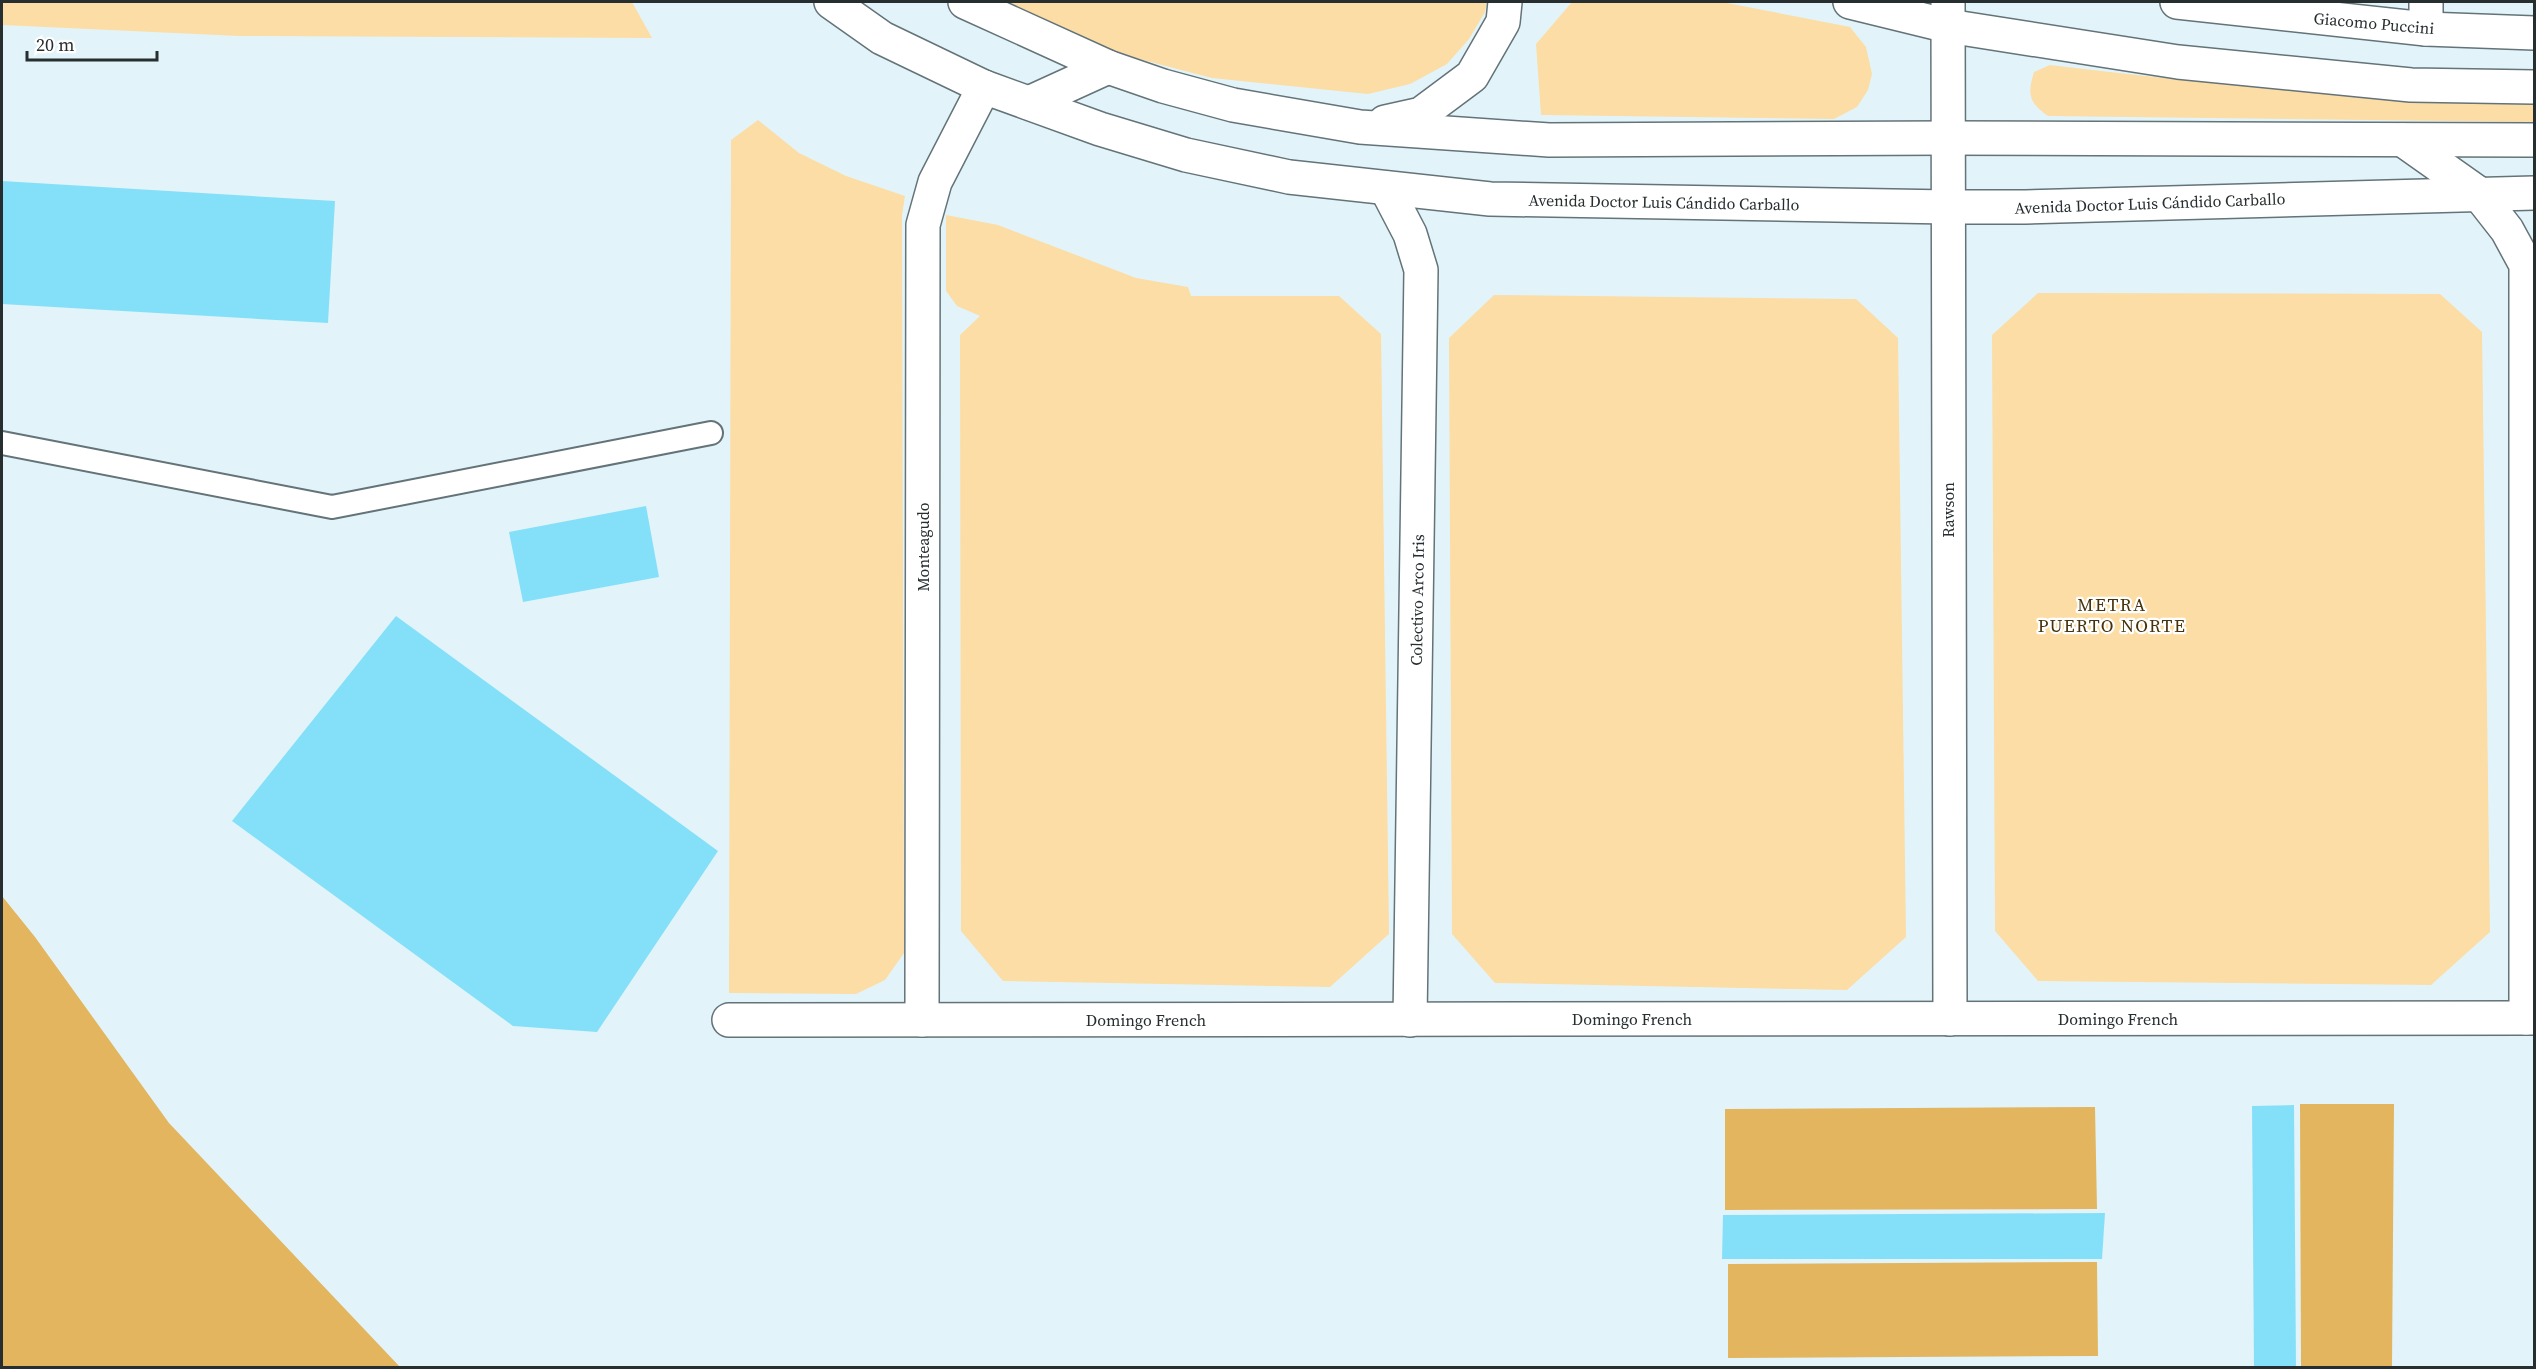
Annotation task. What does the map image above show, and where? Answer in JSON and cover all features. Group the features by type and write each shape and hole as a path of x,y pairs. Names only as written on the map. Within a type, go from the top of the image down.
{"street":[{"name":"Avenida Doctor Luis Cándido Carballo","path":"831,2 882,38 984,87 1100,129 1186,155 1289,177 1386,188 1490,199 1949,207 2025,207 2535,193"},
{"path":"965,2 1108,67 1163,86 1233,105 1360,127 1549,140 1948,138 2535,140"},
{"path":"1360,127 1421,114 1472,76 1503,22 1505,2"},
{"path":"1850,2 1948,14 2178,62 2412,85 2535,87"},
{"name":"Giacomo Puccini","path":"2177,2 2426,15 2535,33"},
{"name":"Rawson","path":"1948,14 1950,1019"},
{"path":"1029,103 1108,67"},
{"name":"Monteagudo","path":"922,1020 923,225 935,182 984,87"},
{"path":"2403,140 2478,193 2507,230 2526,266 2530,1018"},
{"name":"Colectivo Arco Iris","path":"1386,188 1410,234 1421,270 1410,1020"},
{"name":"Domingo French","path":"729,1020 2530,1018"}],"lane":[{"path":"2,443 332,507 711,433"}],"shaded area":[{"path":"2,2 632,2 652,38 239,36 2,25"},
{"path":"1000,2 1487,2 1485,12 1469,39 1447,64 1410,84 1368,94 1212,78 1124,55"},
{"path":"1572,2 1722,2 1850,27 1866,47 1872,74 1868,90 1857,107 1834,119 1541,115 1536,44"},
{"path":"2050,65 2292,90 2534,101 2534,122 2048,116 2033,102 2030,92 2034,72"},
{"path":"758,120 799,153 846,176 905,196 902,215 904,953 885,980 856,994 729,993 731,140"},
{"path":"946,215 998,225 1136,278 1188,287 1191,296 1339,296 1381,334 1389,934 1330,987 1003,981 961,931 960,335 980,316 957,306 946,291"},
{"path":"2038,293 2440,294 2482,332 2490,932 2431,985 2038,981 1995,931 1992,335"},
{"path":"1494,295 1856,299 1898,338 1906,937 1847,990 1495,983 1452,934 1449,338"},
{"path":"2,896 35,937 169,1123 400,1367 2,1367"},
{"path":"2300,1104 2394,1104 2392,1367 2301,1367"},
{"path":"2095,1107 2097,1209 1725,1210 1725,1109"},
{"path":"2097,1262 2098,1356 1728,1358 1728,1264"}],"building":[{"path":"2,181 335,201 328,323 2,304"},
{"path":"646,506 659,577 523,602 509,532"},
{"path":"396,616 718,851 597,1032 513,1026 232,821"},
{"path":"2294,1105 2296,1368 2254,1368 2252,1106"},
{"path":"2105,1213 2102,1259 1722,1259 1723,1215"}],"district":[{"name":"METRA PUERTO NORTE","path":"2112,615"}]}
